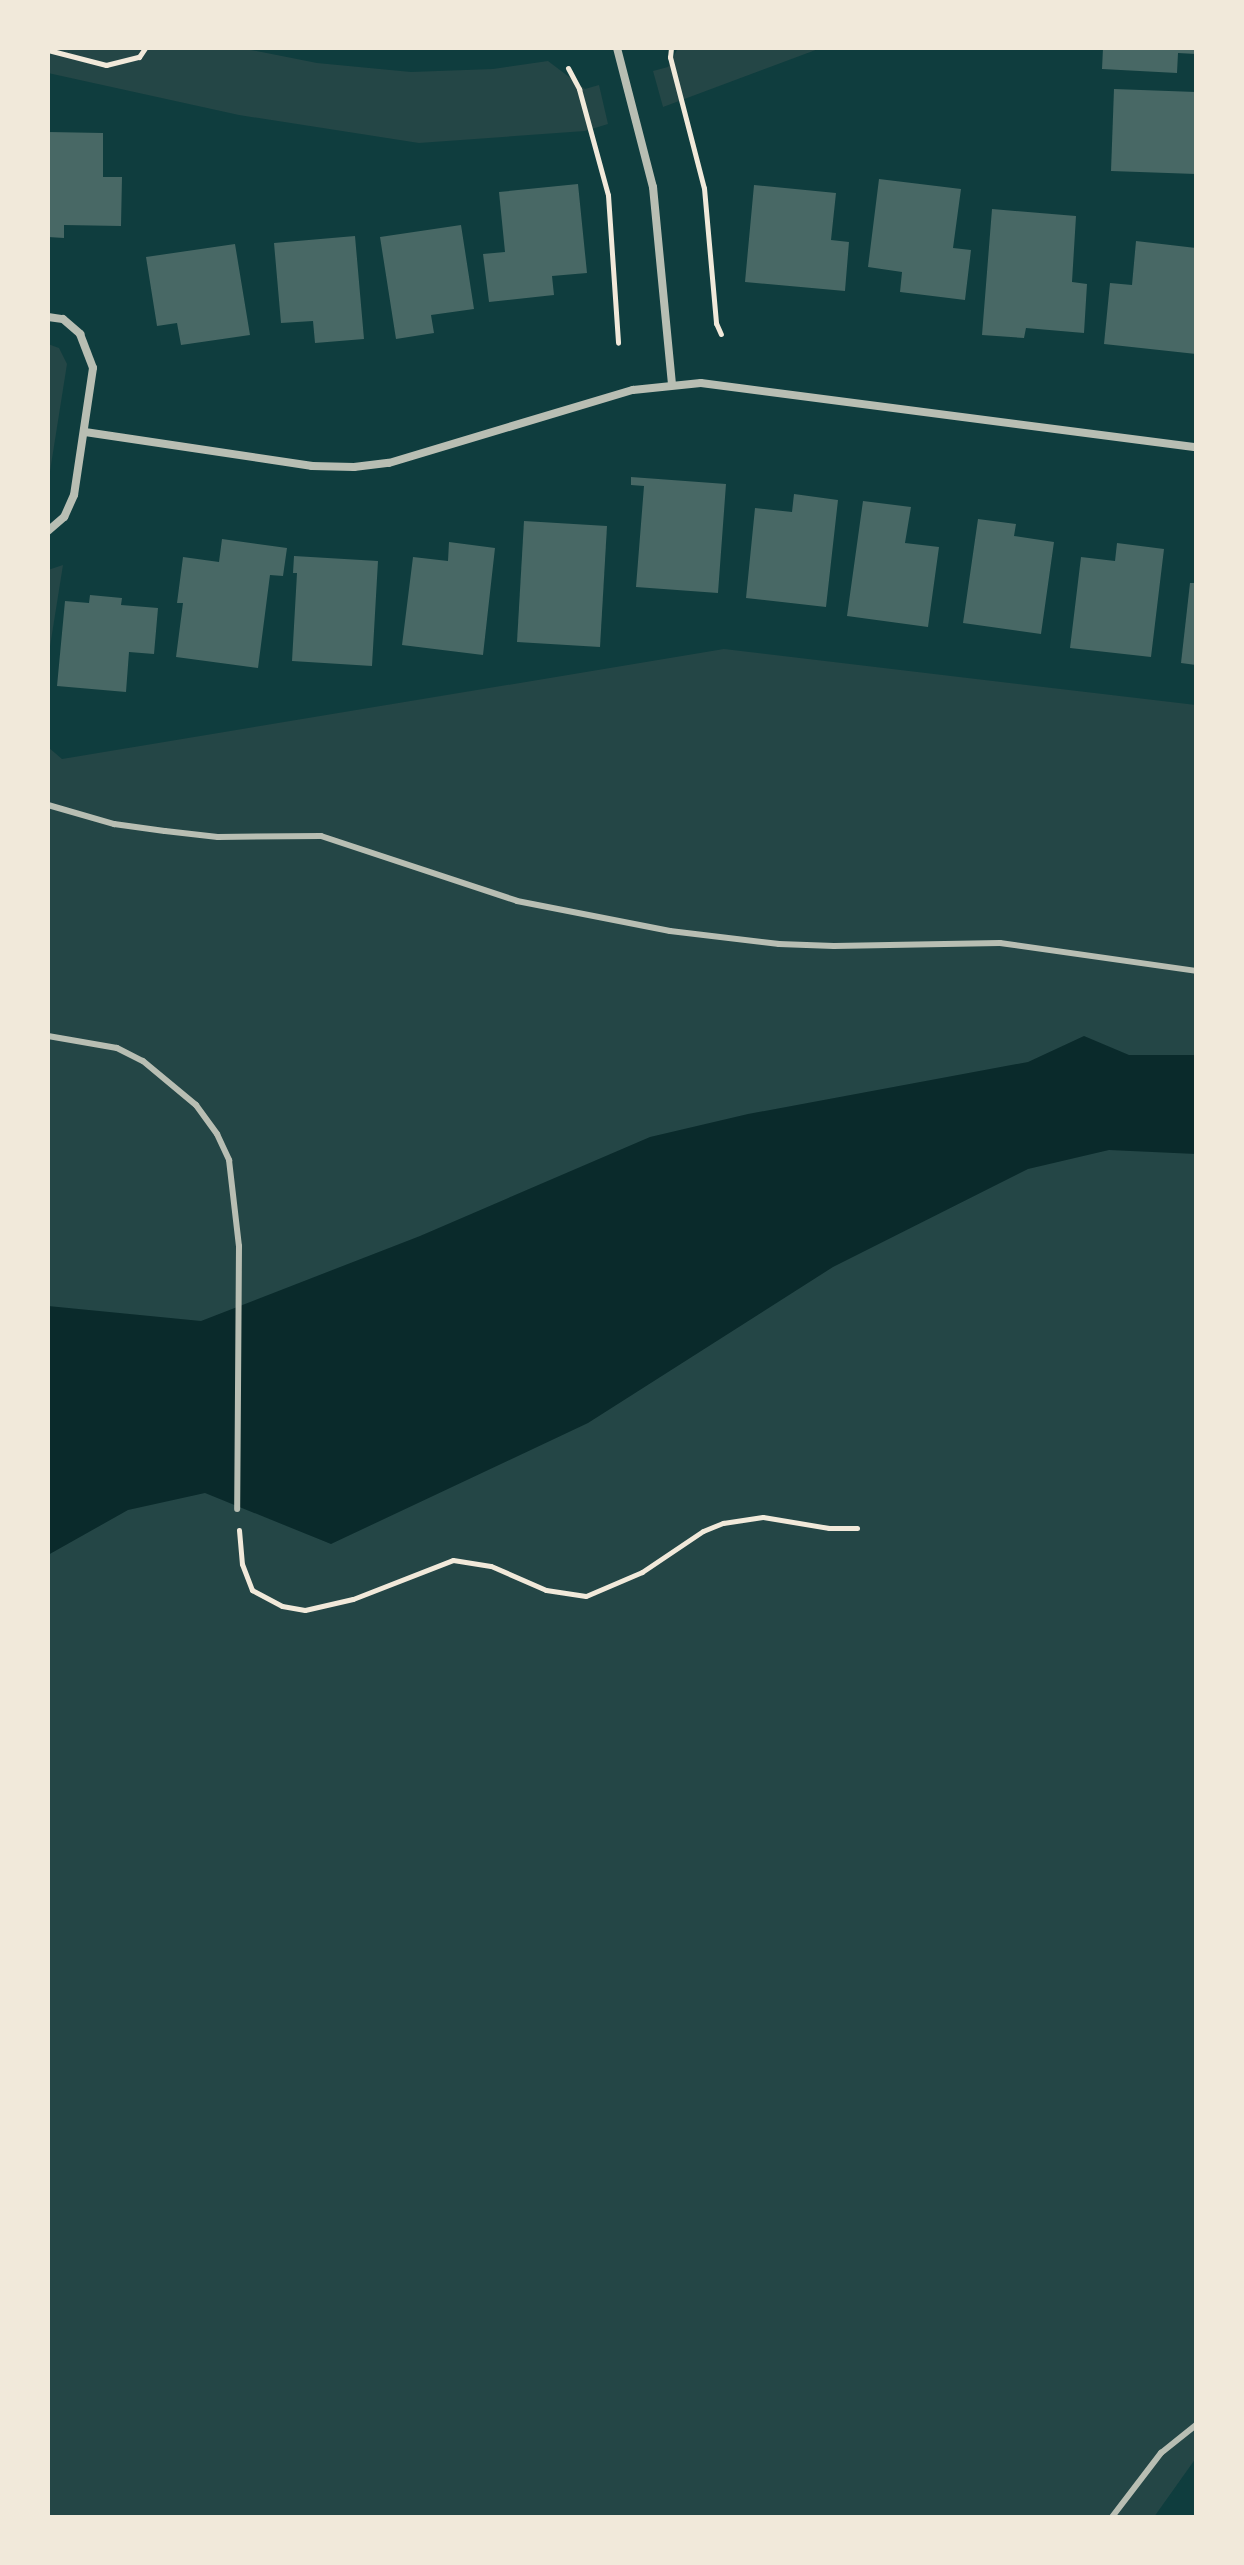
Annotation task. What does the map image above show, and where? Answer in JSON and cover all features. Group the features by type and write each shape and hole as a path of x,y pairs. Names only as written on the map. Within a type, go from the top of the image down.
{"street":[{"path":"617,48 653,187 672,383"},
{"path":"48,317 63,319 72,326 90,355 92,383 71,507 59,524 48,531"},
{"path":"85,432 312,466 354,467 389,463 633,390 672,383 716,384 1196,447"}],"lane":[{"path":"48,805 114,824 165,831 218,837 321,836 517,901 670,931 806,945 942,946 1000,943 1196,971"},
{"path":"48,1036 117,1048 166,1077 196,1105 217,1134 234,1180 239,1246 237,1509"},
{"path":"1112,2517 1161,2453 1196,2425"}],"path":[{"path":"48,50 106,65 139,57 145,48"},
{"path":"671,48 670,57 704,188 716,323 721,334"},
{"path":"568,68 579,89 608,195 618,343"},
{"path":"237,1509 242,1564 252,1590 282,1606 305,1610 353,1599 453,1560 491,1566 546,1590 586,1596 642,1572 703,1531 723,1523 763,1517 829,1528 857,1528"}],"shaded area":[{"path":"48,48 241,48 317,63 411,72 493,69 548,61 585,89 599,85 608,124 585,131 419,143 239,115 48,73"},
{"path":"678,48 821,48 663,107 653,71 668,67"},
{"path":"48,344 59,348 67,364 48,484"},
{"path":"63,565 48,659 48,570"},
{"path":"724,649 1196,705 1196,2458 1154,2517 48,2517 48,747 62,759"},
{"path":"1084,1036 1129,1055 1196,1055 1196,1154 1109,1150 1028,1169 833,1267 588,1423 331,1544 205,1493 128,1510 48,1555 48,1306 201,1321 420,1236 650,1137 748,1114 1028,1062"}],"building":[{"path":"1103,48 1196,48 1196,54 1178,53 1177,73 1102,69"},
{"path":"1114,89 1196,92 1196,174 1111,171"},
{"path":"48,132 103,133 103,177 122,177 121,226 64,225 64,238 48,237"},
{"path":"879,179 961,189 953,248 971,250 965,300 900,292 902,272 868,267"},
{"path":"578,184 587,273 552,276 554,295 489,302 483,254 505,252 499,192"},
{"path":"754,185 836,193 831,240 849,242 845,291 745,282"},
{"path":"992,209 1076,216 1072,282 1087,284 1084,333 1026,328 1024,338 982,335"},
{"path":"461,225 474,309 431,315 434,333 396,339 380,237"},
{"path":"355,236 364,339 315,343 313,321 281,323 274,243"},
{"path":"1136,241 1196,248 1196,354 1104,344 1110,283 1132,285"},
{"path":"235,244 250,335 181,345 177,323 157,326 146,257"},
{"path":"631,477 726,484 718,593 636,587 644,486 631,485"},
{"path":"794,494 838,500 826,607 746,598 755,508 792,512"},
{"path":"863,501 911,507 905,543 939,547 928,627 847,616"},
{"path":"978,519 1016,524 1014,536 1054,542 1041,634 963,623"},
{"path":"524,521 607,526 600,647 517,642"},
{"path":"222,539 287,548 283,576 270,575 258,668 176,657 183,603 177,603 183,557 219,562"},
{"path":"449,542 495,548 483,655 402,645 413,557 448,561"},
{"path":"1117,543 1164,549 1151,657 1070,648 1081,557 1115,561"},
{"path":"294,556 378,561 372,666 292,661 297,573 293,573"},
{"path":"1190,583 1196,583 1196,665 1181,663"},
{"path":"90,595 122,598 121,605 158,608 154,654 129,652 126,692 57,686 65,601 89,603"}]}
